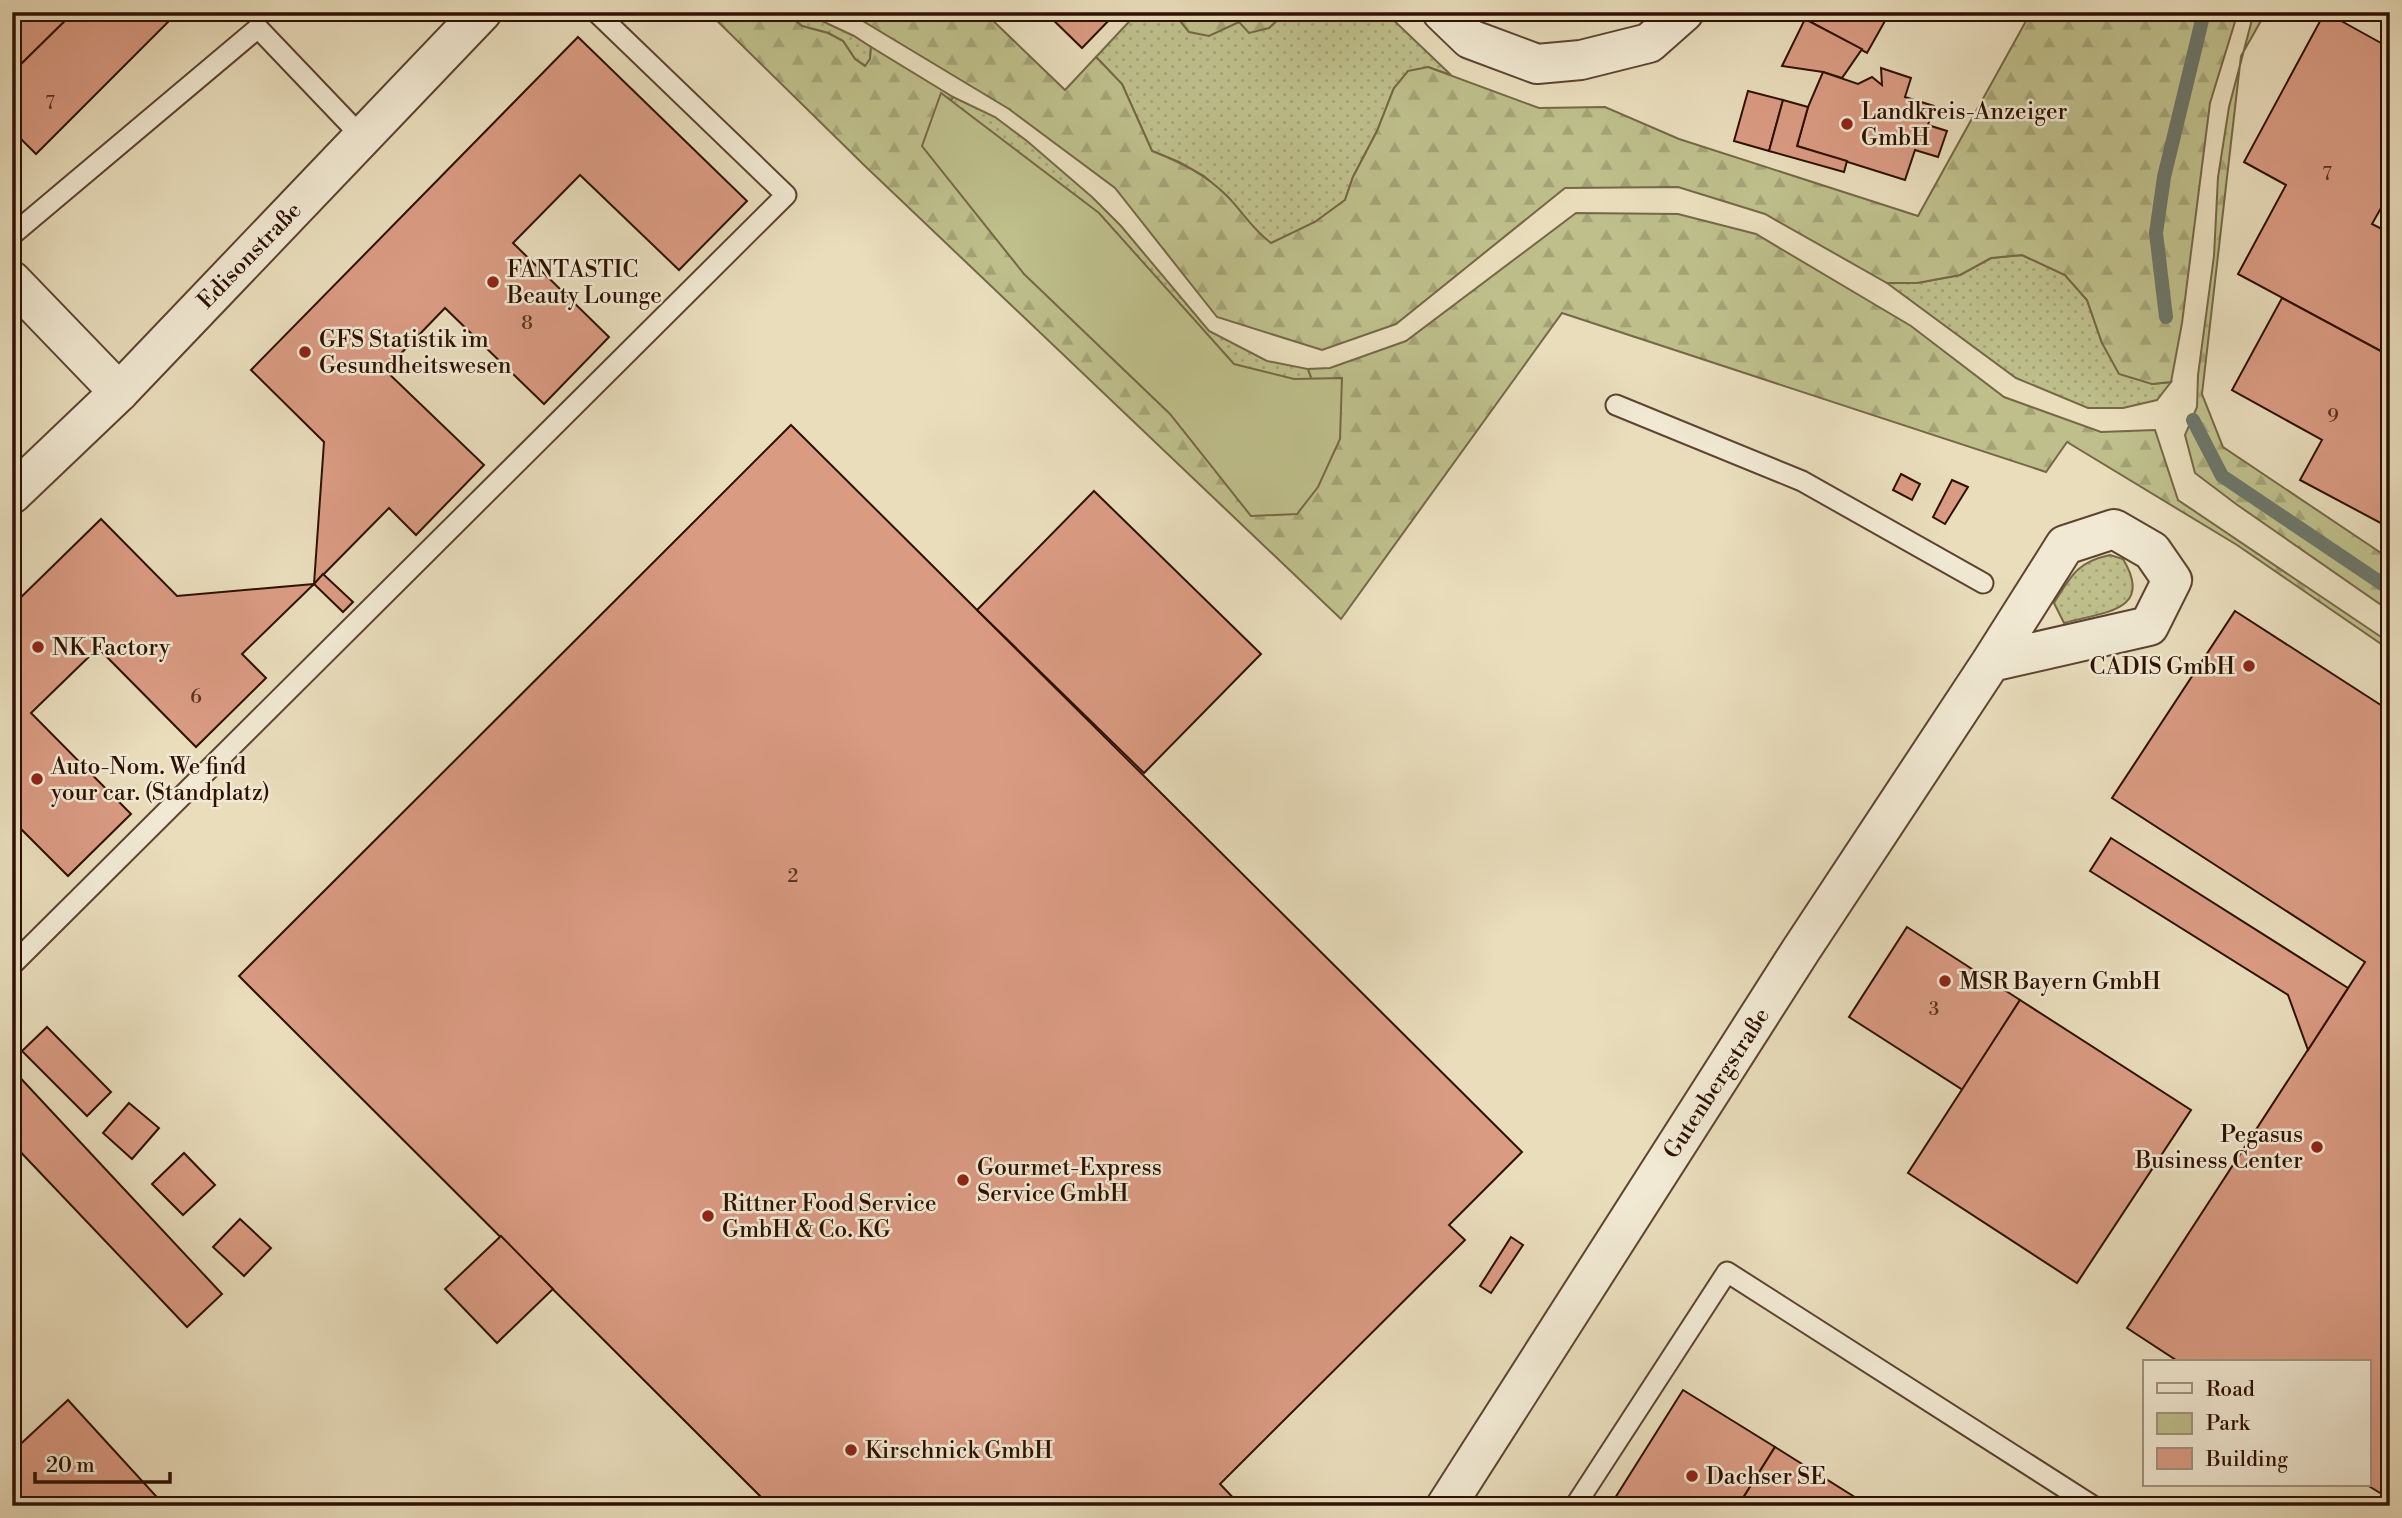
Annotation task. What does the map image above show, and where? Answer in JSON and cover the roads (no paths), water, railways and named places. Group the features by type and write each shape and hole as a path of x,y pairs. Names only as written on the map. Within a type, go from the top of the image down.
{"street":[{"name":"Edisonstraße","path":"12,494 119,392 482,12"},
{"path":"1442,12 1470,38 1537,64 1581,60 1649,43 1684,12"},
{"path":"12,281 119,392"},
{"name":"Gutenbergstraße","path":"1446,1506 1801,950 1991,662"}],"lane":[{"path":"12,965 786,195 596,12"},
{"path":"12,235 258,28 363,138"},
{"path":"1616,405 1802,481 1983,583"},
{"path":"1575,1506 1727,1272 2093,1506"}],"waterway":[{"path":"2166,317 2156,233 2164,177 2204,12"},
{"path":"2193,420 2222,476 2390,589"}],"place":[{"name":"Landkreis-Anzeiger GmbH","path":"1847,124"},
{"name":"FANTASTIC Beauty Lounge","path":"493,282"},
{"name":"GFS Statistik im Gesundheitswesen","path":"305,352"},
{"name":"NK Factory","path":"38,647"},
{"name":"CADIS GmbH","path":"2249,666"},
{"name":"Auto-Nom. We find your car. (Standplatz)","path":"37,779"},
{"name":"MSR Bayern GmbH","path":"1945,981"},
{"name":"Pegasus Business Center","path":"2317,1147"},
{"name":"Gourmet-Express Service GmbH","path":"963,1180"},
{"name":"Rittner Food Service GmbH & Co. KG","path":"708,1216"},
{"name":"Kirschnick GmbH","path":"851,1450"},
{"name":"Dachser SE","path":"1692,1476"}]}
